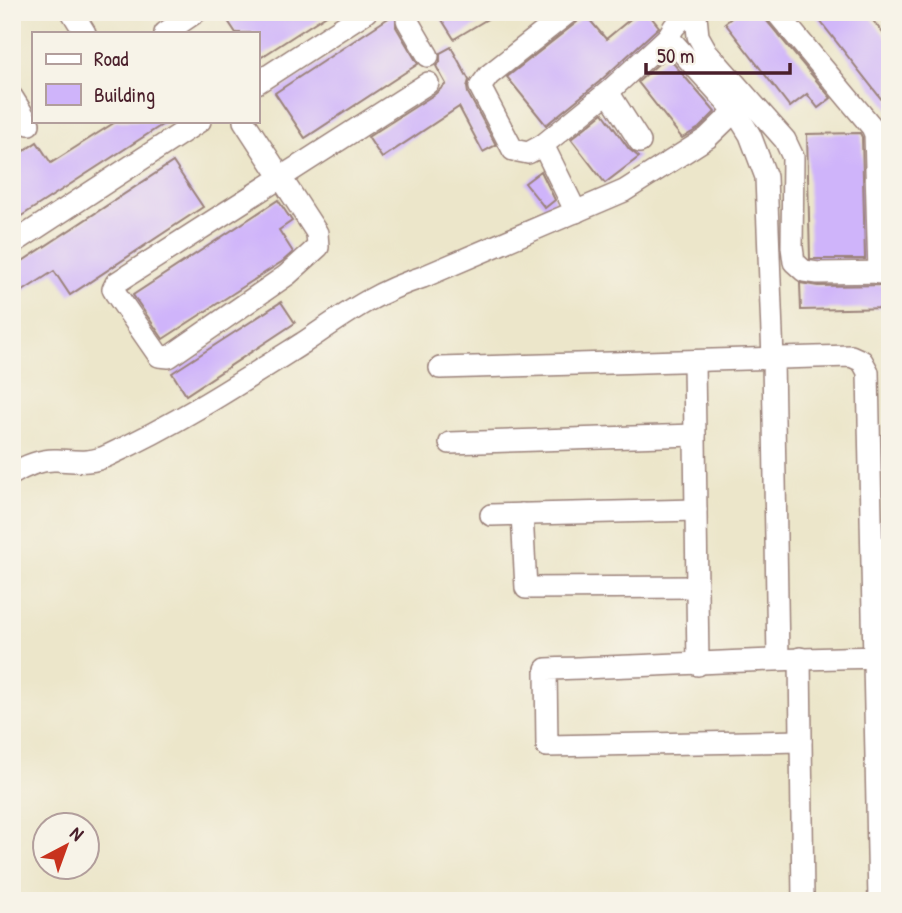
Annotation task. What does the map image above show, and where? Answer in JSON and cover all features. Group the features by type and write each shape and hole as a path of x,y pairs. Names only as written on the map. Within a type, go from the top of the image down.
{"street":[{"path":"72,12 84,32"},
{"path":"259,82 366,12"},
{"path":"569,12 489,75 480,87 513,150 528,153 542,145 608,92 694,13"},
{"path":"694,13 698,36 707,52 785,140 793,157 794,262 804,271 811,272 884,272 875,134 776,12"},
{"path":"411,15 428,56"},
{"path":"167,32 188,19"},
{"path":"668,37 735,111 750,135 766,177 774,359 778,659"},
{"path":"245,122 280,177 317,233 318,247 297,268 169,357 159,356 116,294 114,289 117,283 280,177 428,83"},
{"path":"608,92 640,142"},
{"path":"12,97 25,126"},
{"path":"12,474 39,462 56,460 77,463 106,457 209,402 362,302 394,286 423,277 624,191 707,138 735,111"},
{"path":"12,244 198,122"},
{"path":"542,145 576,212"},
{"path":"440,368 851,356 862,361 868,372 880,432 882,657 879,901"},
{"path":"694,361 698,665"},
{"path":"450,443 695,435"},
{"path":"491,514 696,510"},
{"path":"522,514 526,588 697,587"},
{"path":"801,741 547,746 546,669 882,657"},
{"path":"800,658 803,901"}],"building":[{"path":"222,12 331,12 259,59 259,32 235,32"},
{"path":"437,12 499,12 454,39"},
{"path":"583,12 606,39 639,12 647,12 659,27 599,82 546,125 507,77 577,22"},
{"path":"739,12 763,12 766,20 831,98 818,108 807,94 790,107 725,23"},
{"path":"813,12 866,12 890,42 890,110"},
{"path":"396,13 396,27 418,64 305,138 275,93"},
{"path":"451,47 469,80 468,93 496,145 483,152 459,107 382,158 368,137 446,84 436,66 440,62 440,53"},
{"path":"667,56 715,112 699,128 682,138 638,82"},
{"path":"603,113 629,149 639,157 605,183 571,139"},
{"path":"115,122 166,122 12,222 12,159 37,142 51,163"},
{"path":"860,133 865,259 810,259 807,134"},
{"path":"173,162 203,207 70,295 54,271 12,298 12,268"},
{"path":"541,171 555,200 545,208 525,183"},
{"path":"278,200 292,221 279,230 293,252 163,339 133,295"},
{"path":"800,283 818,286 890,285 890,308 801,310"},
{"path":"281,302 295,323 186,395 172,373"}]}
